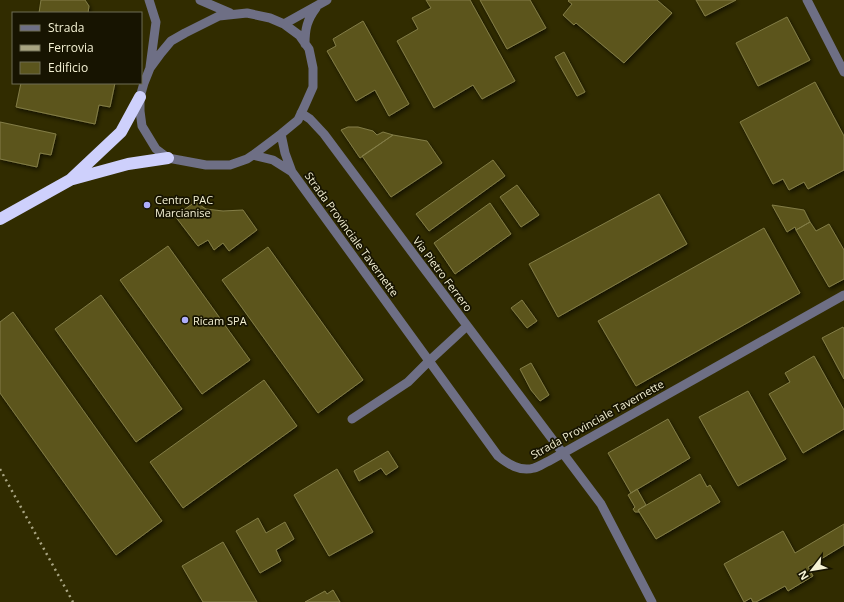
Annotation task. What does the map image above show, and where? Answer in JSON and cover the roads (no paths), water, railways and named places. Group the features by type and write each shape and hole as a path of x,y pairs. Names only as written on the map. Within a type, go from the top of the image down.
{"highway":[{"path":"0,219 70,180 121,132 140,97"},
{"path":"70,180 128,164 168,158"},
{"path":"0,214 14,212"},
{"path":"0,225 14,212"}],"street":[{"path":"148,0 156,22 150,68 140,97 140,111 142,126 156,148 168,158 206,165 230,164 247,159 298,120 313,87 313,68 309,49 299,35 284,24 270,18 247,13 219,16 185,33 172,41 150,68"},
{"path":"200,0 232,14"},
{"path":"284,24 327,0"},
{"path":"807,0 844,72"},
{"path":"305,45 306,24 318,5"},
{"name":"Via Pietro Ferrero","path":"301,113 310,119 324,134 601,504 652,602"},
{"name":"Strada Provinciale Tavernette","path":"281,134 284,153 292,172 498,456 507,463 520,469 534,468 563,453 844,295"},
{"name":"Strada Provinciale Tavernette","path":"254,155 273,160 292,172"},
{"path":"352,419 408,382 467,326"}],"railway":[{"path":"0,469 73,602"}],"place":[{"name":"Centro PAC Marcianise","path":"147,205"},
{"name":"Ricam SPA","path":"185,320"}]}
